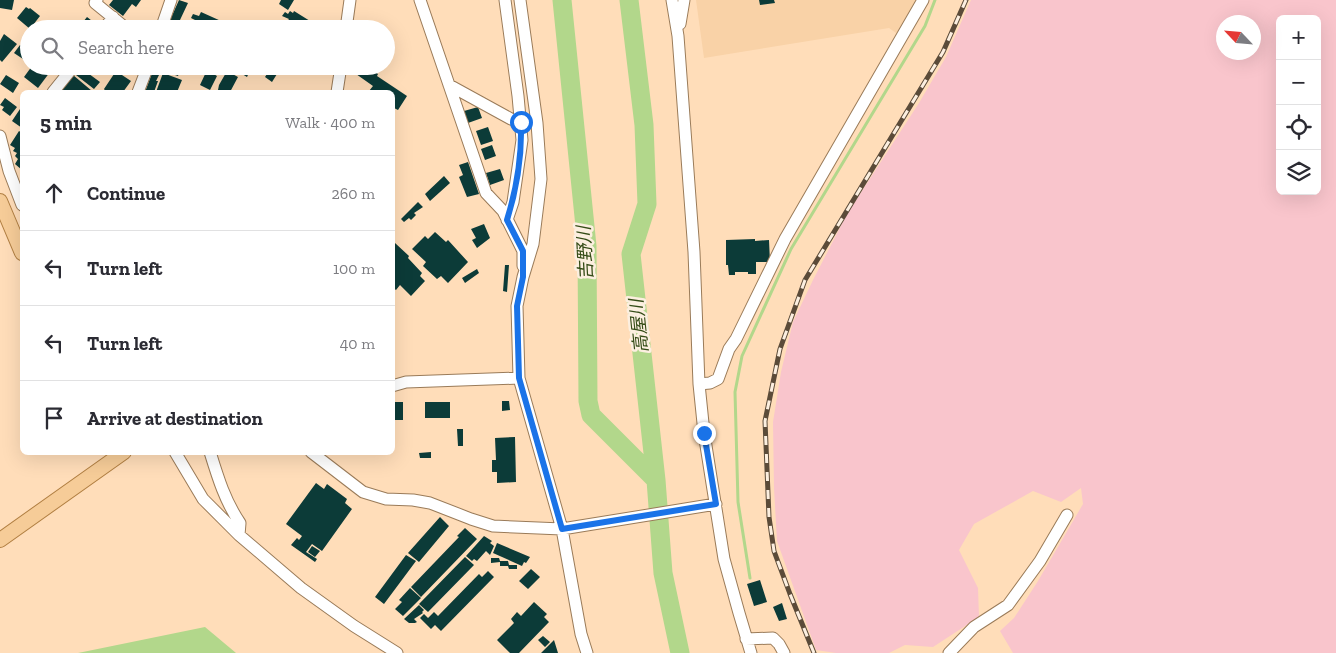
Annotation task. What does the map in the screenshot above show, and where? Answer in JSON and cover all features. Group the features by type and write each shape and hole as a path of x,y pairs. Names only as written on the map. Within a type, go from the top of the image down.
{"main road":[{"path":"0,201 20,248"},
{"path":"0,540 120,455"}],"street":[{"path":"97,0 95,4 116,20"},
{"path":"164,20 171,0"},
{"path":"347,20 350,0"},
{"path":"420,0 486,193 503,211 523,251 523,277"},
{"path":"505,0 522,140 513,202 507,220"},
{"path":"520,0 537,123 541,179 533,244 517,306 519,378 564,529 581,634 587,653"},
{"path":"672,0 678,36 694,252 699,384 704,433 724,559 751,653"},
{"path":"678,36 684,0"},
{"path":"699,384 710,383 718,379 729,349 736,339 785,239 923,0"},
{"path":"55,90 67,75"},
{"path":"139,90 145,75"},
{"path":"337,90 340,75"},
{"path":"449,86 511,119 521,122"},
{"path":"0,136 9,171 20,200"},
{"path":"395,385 406,382 519,378"},
{"path":"177,455 203,499 239,536 301,588 354,626 397,653"},
{"path":"211,455 221,489 240,523 239,536"},
{"path":"314,455 363,492 386,499 414,500 430,504 471,520 493,526 564,529 716,504"},
{"path":"949,653 974,628 1008,605 1040,561 1067,516"},
{"path":"746,639 773,638 784,653"}],"shaded area":[{"path":"696,0 919,0 899,35 889,28 704,58"},
{"path":"971,0 1336,0 1336,653 1013,653 1000,631 1014,618 1083,504 1081,488 1061,502 1033,491 974,524 959,550 978,588 979,617 933,647 905,645 889,653 836,653 816,650 777,541 773,422 781,372 793,322 813,280 847,214 919,103 946,57"},
{"path":"205,627 236,653 78,653"}],"building":[{"path":"0,0 14,0 12,10 0,8"},
{"path":"113,0 141,0 136,7 132,4 123,16 109,5"},
{"path":"179,0 188,3 180,20 170,20"},
{"path":"281,0 294,0 288,10 279,4"},
{"path":"759,0 774,0 775,3 760,5"},
{"path":"26,7 40,16 37,20 20,21 17,18"},
{"path":"290,11 293,13 294,11 308,20 288,20 282,16 285,12 288,14"},
{"path":"201,12 219,20 195,20 191,18 193,14 199,16"},
{"path":"4,34 17,44 2,62 0,60 0,41"},
{"path":"20,45 20,57 14,53"},
{"path":"6,75 19,83 13,93 0,84"},
{"path":"25,75 48,75 38,88 24,77"},
{"path":"73,75 91,90 61,90"},
{"path":"76,75 90,75 100,82 94,89"},
{"path":"113,75 122,75 131,81 124,90 104,89"},
{"path":"151,75 159,75 155,90 146,90"},
{"path":"162,75 168,75 182,80 178,90 157,90"},
{"path":"205,75 217,76 210,90 200,85"},
{"path":"225,75 238,77 231,90 218,90"},
{"path":"266,75 276,75 272,82 265,77"},
{"path":"357,75 378,75 407,96 398,110 395,108 395,90 370,90 373,86"},
{"path":"5,98 17,107 10,116 2,110 4,107 0,105"},
{"path":"478,107 482,118 468,123 464,111"},
{"path":"20,109 20,127 12,121"},
{"path":"488,127 493,141 481,145 476,131"},
{"path":"20,132 20,168 15,164 18,159 15,156 17,153 13,151 15,148 10,145"},
{"path":"492,145 496,156 485,160 481,149"},
{"path":"468,162 479,194 467,197 459,177 463,175 459,165"},
{"path":"500,169 504,180 490,185 486,173"},
{"path":"444,176 450,183 430,201 425,194"},
{"path":"418,202 423,207 414,213 416,215 411,220 409,218 404,222 401,219"},
{"path":"484,224 490,238 477,248 472,240 476,238 471,229"},
{"path":"435,232 446,242 448,240 468,262 448,283 441,276 437,279 423,266 426,262 412,249 425,236 428,239"},
{"path":"755,239 755,241 769,240 770,262 756,262 756,274 735,272 735,275 729,275 728,265 726,265 726,240"},
{"path":"395,243 409,256 408,258 422,273 420,276 425,281 411,296 400,285 396,290"},
{"path":"505,265 509,265 507,292 503,291"},
{"path":"477,269 479,273 465,283 462,278"},
{"path":"502,401 509,401 510,410 502,411"},
{"path":"395,402 403,402 403,420 395,420"},
{"path":"425,402 450,402 450,418 425,418"},
{"path":"457,429 463,429 463,446 458,446"},
{"path":"515,437 516,482 497,483 497,472 492,472 492,460 496,460 495,438"},
{"path":"431,452 431,458 420,458 419,453"},
{"path":"316,483 324,489 327,484 347,499 345,503 352,509 322,551 312,544 306,552 317,559 315,562 291,545 297,538 299,540 302,536 286,524"},
{"path":"440,517 449,526 419,562 408,553"},
{"path":"465,528 477,539 421,597 411,587 459,537 457,536"},
{"path":"484,536 492,541 490,543 494,546 490,555 486,551 477,561 474,559 472,561 466,556"},
{"path":"497,543 530,557 522,566 493,553"},
{"path":"312,546 320,551 315,557 308,552"},
{"path":"406,555 416,561 384,604 375,597"},
{"path":"465,557 474,565 428,612 419,604"},
{"path":"491,558 508,561 509,565 517,565 517,569 500,566 500,562 491,563"},
{"path":"531,569 540,577 528,589 519,581"},
{"path":"488,571 494,577 441,631 435,625 431,629 420,618 424,614 428,618 434,612 438,616 479,574 482,577"},
{"path":"760,580 767,602 754,606 747,584"},
{"path":"410,588 421,598 403,616 395,609 402,602 399,600"},
{"path":"534,602 547,614 544,617 549,622 519,653 510,653 497,640 514,623 511,619 517,612 521,616"},
{"path":"782,603 787,619 779,621 773,607"},
{"path":"419,605 424,610 423,613 414,619 417,622 409,623 404,619"},
{"path":"543,636 550,642 545,647 538,640"},
{"path":"554,640 558,653 541,653"}],"waterway":[{"name":"吉野川","path":"562,0 587,246 588,401 591,415 656,480"},
{"name":"高屋川","path":"629,0 644,125 647,204 631,254 656,480 663,573 680,653"},
{"path":"750,578 738,502 735,392 742,356 791,249 925,26 935,0"}],"railway":[{"path":"814,653 774,551 769,517 765,421 780,349 805,280 943,52 966,0"}],"route":[{"path":"521,122 522,140 513,202 507,220 523,251 523,277 517,306 519,378 562,529 716,504 704,433"}]}
